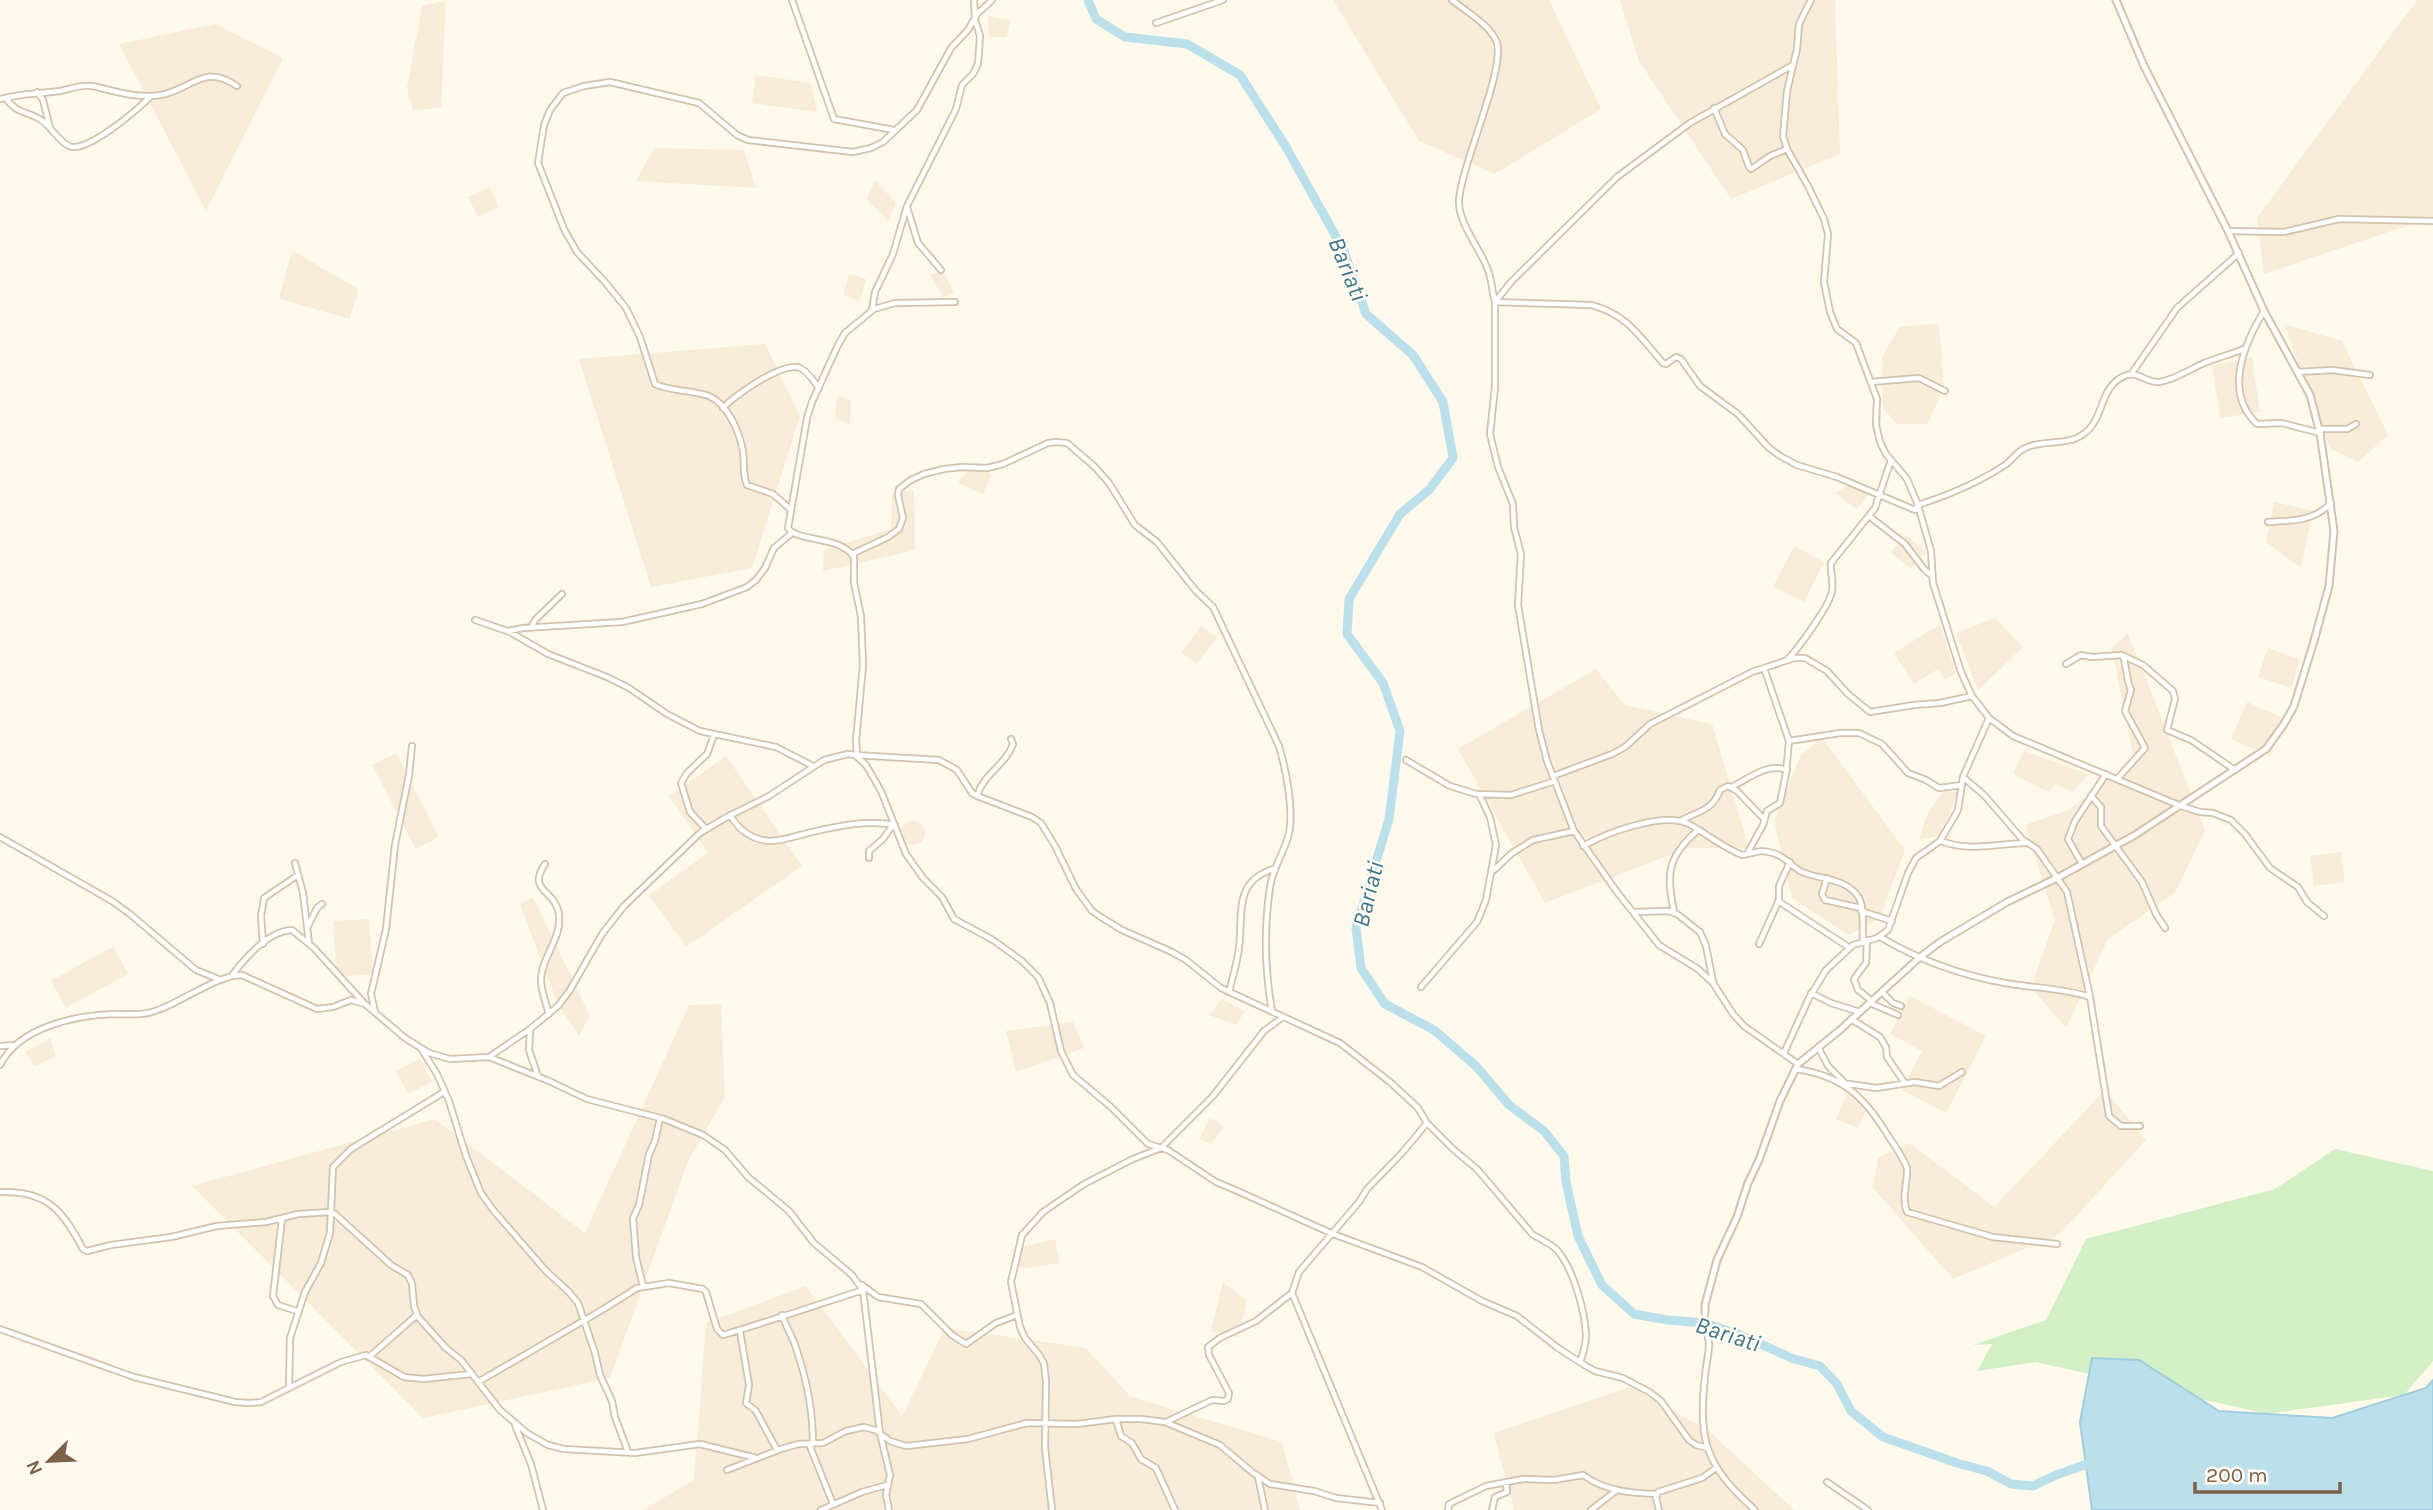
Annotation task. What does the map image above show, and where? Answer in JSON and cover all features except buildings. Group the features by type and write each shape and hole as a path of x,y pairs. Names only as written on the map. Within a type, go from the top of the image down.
{"street":[{"path":"792,0 834,119 894,130"},
{"path":"872,311 875,292 893,254 906,206 956,109 962,85 978,64 980,36 974,0"},
{"path":"790,510 773,494 747,485 740,439 723,408 712,397 655,384 640,337 625,308 571,243 538,163 544,125 558,97 599,82 619,83 699,103 737,135 748,140 834,151 853,152 871,148 883,142 918,110 951,48 968,30 975,16 992,0"},
{"path":"1156,23 1223,0"},
{"path":"1452,0 1493,36 1499,51 1492,86 1463,173 1459,203 1467,229 1489,272 1495,302 1495,387 1490,435 1498,467 1513,504 1514,527 1521,554 1518,605 1539,730 1574,831 1659,944 1698,969 1713,983 1744,1026 1784,1053 1796,1066 1839,1082 1856,1093 1878,1119 1907,1168 1904,1198 1907,1212 1993,1237 2057,1244"},
{"path":"1811,0 1799,24 1797,49 1788,83 1783,136 1787,149 1824,219 1828,234 1824,282 1834,325 1856,342 1877,399 1876,425 1880,442 1907,479 1918,505 1931,551 1931,575 1961,672 1972,696 1989,718 2013,736 2181,806 2231,820 2270,868 2298,887 2307,902 2325,916"},
{"path":"1755,1510 1731,1489 1716,1468 1704,1437 1703,1407 1709,1343 1704,1323 1705,1305 1717,1260 1737,1217 1748,1183 1796,1066 1920,957 1970,923 2117,845 2266,749 2294,706 2329,586 2334,531 2319,431 2310,395 2264,311 2228,231 2154,86 2116,0"},
{"path":"1495,302 1511,282 1607,186 1667,139 1714,108 1793,65"},
{"path":"3,99 87,86 136,96 150,96 173,91 193,80 208,77 224,78 237,86"},
{"path":"37,92 44,104 51,129"},
{"path":"3,99 13,108 39,118 71,147 85,145 138,109 150,96"},
{"path":"1714,108 1725,134 1743,150 1751,169 1770,156 1787,149"},
{"path":"906,206 918,243 941,270"},
{"path":"2228,231 2284,232 2339,219 2433,221"},
{"path":"1495,302 1591,305 1602,308 1631,325 1663,363 1666,364 1676,357 1681,359 1700,386 1738,415 1780,456 1913,510 1918,505 1977,481 2006,464 2026,447 2071,440 2084,435 2094,423 2110,386 2132,373 2176,308 2238,253"},
{"path":"955,302 889,304 872,311 845,333 807,418 788,528 792,533 845,547 852,554 862,629 862,684 856,755 866,765 875,781 906,854 923,878 942,897 954,919 993,940 1038,976 1052,1010 1060,1051 1077,1080 1111,1107 1148,1144 1168,1150 1216,1181 1333,1234 1422,1266 1482,1301 1517,1315 1595,1371 1640,1385 1651,1392 1661,1401 1689,1440 1707,1448"},
{"path":"2264,311 2244,349 2239,378 2240,391 2253,420 2261,425 2281,423 2319,431 2347,429 2356,424"},
{"path":"2132,373 2154,381 2163,381 2244,349"},
{"path":"723,408 745,390 791,367 803,370 819,388"},
{"path":"2298,372 2332,370 2370,375"},
{"path":"1870,382 1919,378 1945,391"},
{"path":"852,554 900,529 903,518 898,495 900,489 924,474 953,468 987,468 1017,459 1048,443 1067,443 1101,474 1135,525 1157,542 1196,591 1213,607 1256,696 1283,761 1290,805 1289,834 1274,869 1268,902 1267,944 1272,1011"},
{"path":"1786,661 1797,650 1830,599 1833,589 1831,563 1875,508 1891,460"},
{"path":"2268,522 2307,518 2319,514 2331,502"},
{"path":"1869,516 1905,544 1931,575"},
{"path":"507,631 622,622 702,604 747,587 756,580 774,548 792,533"},
{"path":"531,628 535,620 562,594"},
{"path":"475,620 507,631 548,654 618,682 667,714 700,731 776,747 813,766"},
{"path":"2066,664 2081,655 2122,655 2143,665 2173,691 2175,699 2168,730 2191,740 2235,770"},
{"path":"2118,779 2145,748 2125,711 2131,689 2122,655"},
{"path":"1406,760 1450,786 1479,794 1511,795 1612,754 1625,747 1650,724 1764,668 1786,661 1805,659 1817,664 1834,676 1848,694 1870,712 1972,696"},
{"path":"1747,854 1769,809 1780,803 1787,770 1789,741 1764,668"},
{"path":"1784,1053 1811,993 1826,970 1850,948 1879,937 1888,930 1916,858 1940,841 1958,810 1963,777 1989,718"},
{"path":"1789,741 1840,733 1859,733 1882,744 1908,773 1926,779 1939,788 1962,785"},
{"path":"705,829 690,812 681,783 687,773 708,754 714,735"},
{"path":"976,796 986,777 1011,751 1013,744 1010,738"},
{"path":"375,1013 371,994 386,929 397,835 412,746"},
{"path":"489,1057 549,1014 570,990 602,934 624,906 705,829 769,796 813,766 838,756 939,760 957,770 976,796 1041,823 1076,889 1092,911 1122,930 1172,952 1229,992 1321,1034 1356,1054 1402,1091 1418,1108 1427,1123 1477,1169 1533,1235 1558,1251 1569,1271 1580,1302 1586,1335 1580,1362"},
{"path":"1583,846 1631,826 1681,821 1710,807 1721,788 1731,787 1765,769 1778,766 1787,770"},
{"path":"2082,864 2068,839 2075,821 2106,775"},
{"path":"1963,777 1984,795 2014,831 2038,849 2059,877 2070,900 2090,997 2109,1116 2121,1126 2140,1126"},
{"path":"1731,787 1764,819"},
{"path":"1422,987 1477,922 1486,900 1496,845 1495,831 1479,794"},
{"path":"2091,796 2101,807 2102,826 2142,882 2165,928"},
{"path":"730,816 746,834 769,841 857,825 894,825"},
{"path":"1681,821 1742,855 1756,850 1783,857 1801,871 1826,878 1852,891 1858,897 1861,909 1866,963 1854,979 1858,989 1871,1002 1898,1015"},
{"path":"869,858 869,851 894,825"},
{"path":"1675,913 1671,895 1671,862 1682,845 1698,830"},
{"path":"1493,871 1512,853 1533,840 1574,831"},
{"path":"0,837 112,901 196,970 221,980"},
{"path":"1940,841 1975,849 2003,843 2027,843"},
{"path":"1759,944 1778,901 1779,886 1790,862"},
{"path":"295,863 309,943"},
{"path":"545,864 537,881 556,905 559,918 541,981 549,1014"},
{"path":"1229,992 1238,954 1240,913 1244,895 1253,878 1274,869"},
{"path":"263,944 261,916 264,898 299,875"},
{"path":"1826,878 1822,894 1825,900 1861,909 1892,921"},
{"path":"1778,901 1850,948"},
{"path":"308,928 317,908 322,904"},
{"path":"1633,912 1661,910 1675,913 1700,933 1713,983"},
{"path":"232,975 249,955 263,944 288,930 298,933 365,1004 422,1050 437,1074 481,1193 546,1271 575,1297 628,1452"},
{"path":"1879,937 1938,966 2090,997"},
{"path":"0,1065 16,1045 60,1023 89,1017 147,1014 232,975 242,975 317,1009 333,1007 351,1000 365,1004"},
{"path":"1882,992 1893,1003 1902,1006"},
{"path":"1811,993 1841,1007 1860,1012"},
{"path":"1052,1510 1045,1448 1044,1364 1025,1338 1017,1315 1011,1282 1018,1248 1027,1227 1043,1212 1091,1180 1161,1148 1213,1096 1264,1031 1283,1017"},
{"path":"1851,1020 1880,1037 1886,1047 1887,1057 1905,1083"},
{"path":"530,1029 529,1050 538,1076"},
{"path":"0,1046 16,1045"},
{"path":"1818,1046 1828,1066 1846,1083"},
{"path":"422,1050 450,1059 489,1057 587,1099 660,1118 693,1130 725,1150 744,1173 789,1211 820,1249 859,1283 878,1297 921,1304 946,1329 967,1343 996,1323 1017,1315"},
{"path":"1839,1082 1876,1088 1921,1082 1939,1086 1962,1072"},
{"path":"289,1387 290,1338 298,1311 325,1251 330,1233 332,1175 336,1162 351,1149 444,1091"},
{"path":"643,1286 636,1257 633,1218 639,1205 649,1154 660,1118"},
{"path":"1165,1422 1212,1400 1228,1399 1229,1393 1209,1355 1208,1347 1220,1338 1256,1321 1292,1293 1299,1272 1333,1234 1367,1189 1427,1123"},
{"path":"0,1192 28,1194 51,1205 68,1220 83,1249 87,1251 171,1237 217,1226 330,1212 339,1216 391,1265 408,1275 417,1315 461,1360 500,1410 527,1433 556,1447 610,1453 700,1444 756,1458"},
{"path":"282,1218 273,1296 278,1305 298,1311"},
{"path":"478,1382 643,1286 669,1283 699,1287 706,1291 718,1331 723,1335 863,1290"},
{"path":"859,1283 863,1290 880,1433 890,1475 886,1496 889,1510"},
{"path":"1292,1293 1382,1510"},
{"path":"369,1357 417,1315"},
{"path":"782,1315 797,1349 813,1424 811,1444 833,1504"},
{"path":"0,1329 134,1377 235,1402 261,1402 341,1362 366,1355 404,1377 423,1379 471,1374"},
{"path":"740,1331 749,1385 746,1403 756,1411 776,1450"},
{"path":"1116,1419 1121,1436 1132,1443 1140,1459 1156,1468 1175,1510"},
{"path":"727,1470 776,1450 799,1444 823,1443 840,1433 857,1428 869,1427 890,1441 906,1446 968,1439 1017,1424 1077,1424 1141,1419 1165,1422 1227,1448 1258,1477 1270,1484 1314,1491 1336,1498 1380,1503"},
{"path":"514,1423 531,1464 543,1510"},
{"path":"1448,1510 1449,1504 1462,1500 1478,1488 1523,1479 1554,1480 1583,1475 1596,1485 1656,1494 1680,1483 1702,1478 1716,1468"},
{"path":"1258,1477 1265,1510"},
{"path":"1827,1482 1868,1510"},
{"path":"1492,1510 1495,1497 1507,1492 1506,1483"},
{"path":"821,1510 862,1492 888,1485"},
{"path":"1591,1510 1617,1490"},
{"path":"1656,1494 1659,1510"}],"shaded area":[{"path":"446,0 441,107 413,111 407,88 422,6"},
{"path":"1333,0 1549,0 1601,109 1495,174 1419,141"},
{"path":"1620,0 1835,0 1840,154 1731,199 1639,61"},
{"path":"2417,0 2433,0 2433,217 2264,274 2257,218"},
{"path":"988,16 1010,20 1007,37 989,37"},
{"path":"216,24 283,58 206,211 119,44"},
{"path":"756,75 811,83 817,112 752,103"},
{"path":"654,148 744,150 756,188 636,181"},
{"path":"875,180 896,203 888,222 867,199"},
{"path":"490,187 499,207 478,217 468,197"},
{"path":"292,250 358,289 350,319 279,299"},
{"path":"943,272 954,292 943,298 930,274"},
{"path":"849,274 866,279 860,301 843,295"},
{"path":"1939,323 1944,388 1927,424 1897,424 1883,408 1882,356 1900,327"},
{"path":"2284,324 2342,341 2388,435 2358,462 2330,448"},
{"path":"765,344 800,416 752,568 651,587 579,359"},
{"path":"2252,357 2260,412 2220,418 2212,366"},
{"path":"837,395 851,401 850,425 835,418"},
{"path":"974,462 991,475 983,494 958,483"},
{"path":"1850,484 1870,492 1857,509 1835,493"},
{"path":"914,490 915,550 823,571 824,550 891,529 892,493"},
{"path":"2274,502 2313,511 2301,568 2266,542"},
{"path":"1906,535 1926,552 1911,569 1891,552"},
{"path":"1794,546 1824,562 1804,602 1773,587"},
{"path":"1995,618 2023,647 1978,690 1956,633"},
{"path":"1940,624 1956,673 1945,680 1938,669 1914,684 1894,653"},
{"path":"1201,626 1217,637 1197,664 1181,653"},
{"path":"2128,633 2205,830 2175,893 2108,939 2066,1028 2031,987 2055,920 2025,825 2068,810 2134,761 2112,648"},
{"path":"2268,648 2300,660 2291,688 2258,677"},
{"path":"1596,669 1625,705 1712,724 1749,848 1688,848 1545,903 1458,749"},
{"path":"2247,702 2286,719 2270,756 2231,739"},
{"path":"1822,738 1905,850 1879,919 1848,935 1792,898 1774,821 1801,755"},
{"path":"2024,751 2089,774 2072,792 2056,784 2048,792 2013,774"},
{"path":"396,753 439,837 416,849 372,765"},
{"path":"726,756 802,866 686,947 649,895 708,853 669,796"},
{"path":"1943,791 1959,792 1939,836 1919,840 1927,815"},
{"path":"913,821 922,824 925,833 922,842 913,845 904,842 901,833 904,824"},
{"path":"2341,852 2345,882 2314,886 2310,856"},
{"path":"533,897 590,1016 579,1035 559,1007 520,904"},
{"path":"369,919 373,974 337,977 333,921"},
{"path":"113,946 128,974 66,1008 51,981"},
{"path":"1910,996 1986,1036 1946,1113 1902,1090 1922,1051 1890,1034"},
{"path":"1222,999 1245,1011 1236,1025 1209,1015"},
{"path":"721,1004 725,1097 688,1161 610,1378 423,1418 192,1186 435,1119 585,1233 689,1005"},
{"path":"1073,1022 1084,1048 1016,1072 1006,1031"},
{"path":"51,1038 55,1057 34,1066 25,1052"},
{"path":"420,1059 432,1082 408,1094 396,1071"},
{"path":"2105,1090 2146,1140 2060,1234 1953,1279 1873,1188 1878,1158 1909,1143 1994,1207"},
{"path":"1848,1091 1867,1107 1858,1128 1836,1119"},
{"path":"1210,1118 1224,1126 1211,1144 1199,1139"},
{"path":"1055,1239 1060,1263 1021,1269 1012,1249"},
{"path":"1223,1282 1247,1301 1238,1337 1211,1331"},
{"path":"806,1286 902,1416 945,1328 1086,1348 1131,1397 1282,1442 1300,1510 643,1510 694,1480 706,1323"},
{"path":"1630,1387 1708,1430 1794,1510 1514,1510 1494,1433"}],"green space":[{"path":"2335,1149 2433,1171 2433,1361 2404,1395 2267,1414 2036,1362 1977,1371 1992,1344 1973,1345 2046,1320 2086,1239 2275,1189"}],"water":[{"path":"2092,1358 2139,1360 2219,1411 2332,1418 2426,1388 2433,1380 2433,1510 2092,1510 2080,1422"}],"waterway":[{"name":"Bariati","path":"1088,0 1096,19 1125,37 1187,44 1240,75 1286,147 1344,251 1366,314 1413,355 1443,402 1453,458 1429,490 1400,514 1349,599 1347,634 1383,683 1400,731 1389,819 1356,928 1361,968 1385,1004 1434,1030 1476,1066 1509,1105 1544,1131 1564,1156 1566,1182 1578,1236 1602,1285 1634,1314 1704,1323 1738,1334 1794,1359 1820,1366 1837,1384 1851,1411 1883,1437 1987,1471 2011,1484 2033,1486 2095,1461"}]}
